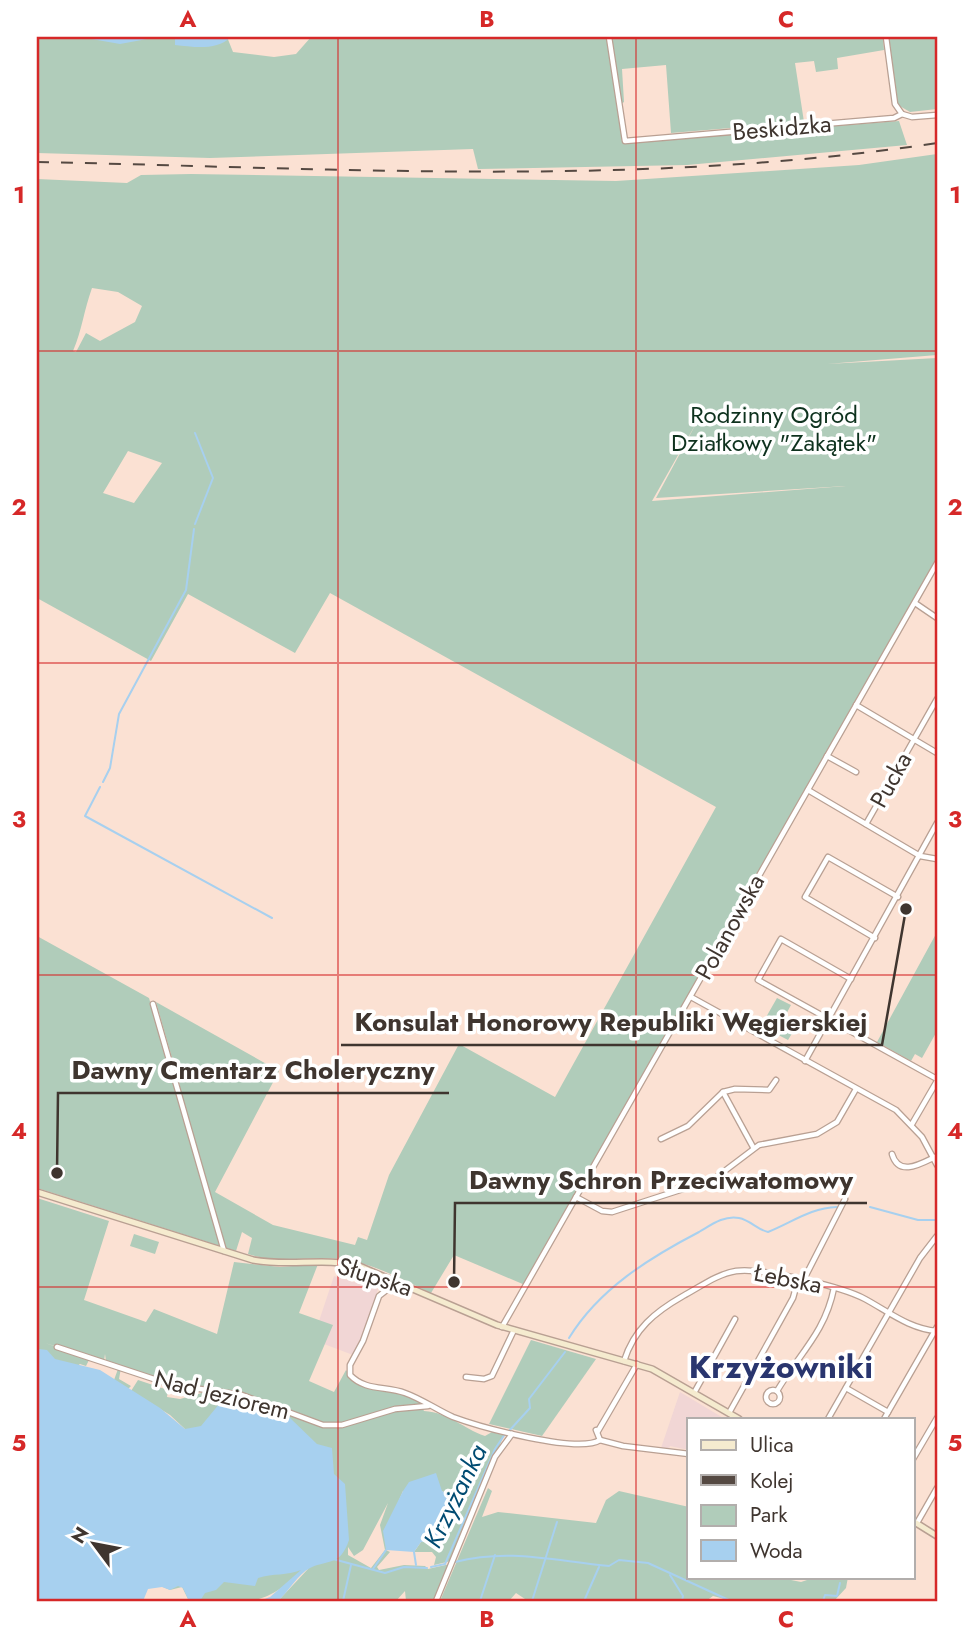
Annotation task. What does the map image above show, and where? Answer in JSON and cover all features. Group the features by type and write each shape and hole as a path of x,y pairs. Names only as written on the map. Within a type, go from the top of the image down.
{"street":[{"name":"Beskidzka","path":"609,37 625,141 894,118 902,114 912,117 937,114"},
{"path":"886,37 895,104 902,114"},
{"name":"Polanowska","path":"502,1326 937,563"},
{"path":"915,603 937,618"},
{"name":"Pucka","path":"866,824 937,699"},
{"path":"856,705 937,753"},
{"path":"827,756 856,772"},
{"path":"808,790 920,856 937,859"},
{"path":"805,1060 937,823"},
{"path":"875,938 805,898 810,887 828,857 898,897"},
{"path":"851,979 781,939 758,979 937,1080 912,1124"},
{"path":"691,997 896,1110 912,1124 936,1157 937,1165"},
{"path":"153,1004 223,1251"},
{"path":"662,1139 688,1126 723,1092 735,1089 769,1090 776,1080"},
{"path":"576,1197 607,1212 634,1206 714,1179 753,1147 817,1134 836,1122 856,1089"},
{"path":"723,1092 753,1147"},
{"path":"891,1154 900,1166 914,1167 936,1157"},
{"name":"Słupska","path":"37,1192 269,1263 346,1263 393,1279 502,1326 637,1364 737,1418"},
{"path":"729,1413 845,1199"},
{"path":"829,1418 937,1236"},
{"name":"Łebska","path":"624,1361 634,1337 653,1314 726,1273 751,1270 834,1288 863,1298 914,1327 936,1330"},
{"path":"777,1391 789,1371 810,1346 829,1314 834,1288"},
{"path":"388,1289 379,1296 349,1372 360,1384 405,1393 428,1406 481,1427 578,1445 594,1445 600,1440"},
{"path":"694,1393 735,1319"},
{"path":"466,1377 485,1379 492,1376 514,1330"},
{"path":"885,1418 936,1330"},
{"name":"Nad Jeziorem","path":"57,1347 172,1385 242,1395 323,1425 342,1425 395,1409 428,1406"},
{"path":"600,1440 597,1432 637,1364"},
{"path":"846,1388 888,1412"},
{"path":"914,1457 937,1418"},
{"path":"436,1601 495,1457 512,1434"},
{"path":"600,1440 623,1446 687,1454"},
{"path":"937,1488 915,1522 937,1536"}],"shaded area":[{"path":"334,1276 378,1289 363,1338 353,1355 324,1344 332,1325 319,1321"},
{"path":"680,1392 723,1418 687,1418 687,1450 670,1446 669,1449 661,1448"}],"green space":[{"path":"37,37 227,37 233,52 274,57 296,54 311,37 883,37 884,50 837,58 838,69 816,72 814,61 795,63 804,122 671,133 666,65 622,69 624,102 618,106 622,142 899,121 907,145 687,165 478,169 473,149 210,158 37,153"},
{"path":"889,37 937,37 937,109 910,112 898,105"},
{"name":"Rodzinny Ogród Działkowy \"Zakątek\"","path":"937,154 937,355 827,364 937,358 937,558 525,1285 454,1255 431,1293 387,1272 352,1261 259,1257 248,1254 252,1238 242,1232 236,1251 37,1188 37,936 149,998 175,1088 180,1086 156,1002 279,1071 215,1192 273,1225 355,1245 358,1237 367,1240 389,1175 459,1044 555,1097 716,807 330,593 295,653 188,594 151,661 37,598 37,179 127,183 141,175 191,174 616,181 859,165","holes":["92,288 118,292 142,306 135,322 100,341 86,333 76,352 73,351","698,420 656,498 846,486 652,501","128,451 162,463 134,503 103,493"]},
{"path":"937,932 937,1031 922,1058 915,1054 911,1061 877,1042"},
{"path":"777,998 791,1005 784,1018 797,1025 788,1040 761,1026"},
{"path":"37,1198 109,1221 84,1300 146,1322 154,1309 217,1334 234,1262 280,1267 318,1264 299,1313 333,1325 309,1381 334,1392 346,1370 360,1385 392,1390 419,1401 424,1411 449,1418 485,1436 492,1432 504,1435 451,1561 434,1565 436,1557 432,1552 414,1552 421,1542 438,1540 444,1513 456,1497 442,1491 403,1491 387,1528 386,1550 390,1552 377,1567 379,1570 404,1565 425,1566 428,1569 450,1564 435,1601 406,1601 405,1591 396,1601 278,1601 308,1569 303,1569 289,1582 263,1598 238,1602 189,1601 182,1587 170,1590 163,1587 197,1429 185,1429 170,1415 131,1391 138,1380 168,1390 167,1397 180,1399 209,1391 167,1382 167,1379 163,1381 106,1361 105,1354 104,1361 45,1343 121,1368 119,1379 131,1386 128,1389 114,1380 118,1369 89,1360 86,1366 80,1364 66,1374 44,1350 37,1350","holes":["388,1503 380,1525 385,1550 371,1568 348,1555 348,1547 354,1556 363,1550"]},
{"path":"134,1234 159,1242 155,1254 130,1246"},
{"path":"531,1340 596,1359 542,1436 489,1424"},
{"path":"488,1488 492,1491 482,1517 498,1512 596,1523 606,1500 619,1491 687,1507 687,1578 781,1578 801,1582 813,1578 848,1578 846,1588 834,1601 732,1601 713,1596 706,1601 528,1601 516,1593 509,1601 440,1601"}],"water":[{"path":"80,37 158,37 120,44"},
{"path":"175,37 231,37 212,46 175,45"},
{"path":"39,1349 47,1350 55,1359 100,1370 160,1408 185,1429 201,1426 220,1403 213,1392 252,1400 260,1408 289,1417 317,1444 332,1448 334,1474 345,1484 349,1540 342,1554 333,1561 316,1565 306,1571 278,1601 259,1601 270,1597 301,1570 258,1578 255,1586 224,1582 216,1590 205,1593 200,1601 189,1601 183,1588 178,1586 170,1590 162,1587 148,1589 143,1601 37,1601"},
{"path":"436,1473 442,1491 456,1498 452,1508 444,1513 443,1535 438,1540 421,1542 414,1552 386,1550 383,1531 403,1491 409,1482"}],"waterway":[{"path":"195,433 213,478 195,524"},
{"path":"103,782 110,768 119,714 186,590 194,529"},
{"path":"100,787 85,816 272,918"},
{"name":"Krzyżanka","path":"569,1338 595,1304 626,1276 718,1221 739,1218 768,1232 810,1213 837,1207"},
{"name":"Krzyżanka","path":"870,1207 918,1220 937,1220"},
{"name":"Krzyżanka","path":"509,1431 530,1408 529,1399 565,1352"},
{"name":"Krzyżanka","path":"431,1567 445,1564 495,1449 505,1434"},
{"path":"532,1601 557,1522"},
{"path":"373,1569 386,1550"},
{"path":"414,1552 416,1565"},
{"path":"480,1601 495,1555"},
{"path":"455,1562 513,1556 609,1566 619,1560 648,1563 731,1601"},
{"name":"Krzyżanka","path":"333,1559 385,1573 404,1567 427,1568"},
{"path":"343,1601 351,1565"},
{"path":"584,1601 599,1567"},
{"path":"670,1575 683,1596 682,1601"},
{"path":"823,1601 825,1595 837,1596 840,1583"}],"railway":[{"path":"37,162 488,172 600,170 713,166 825,157 937,143"}],"place":[{"name":"Konsulat Honorowy Republiki Węgierskiej","path":"906,909"},
{"name":"Dawny Cmentarz Choleryczny","path":"57,1173"},
{"name":"Dawny Schron Przeciwatomowy","path":"454,1282"}],"district":[{"name":"Krzyżowniki","path":"781,1367"}]}
